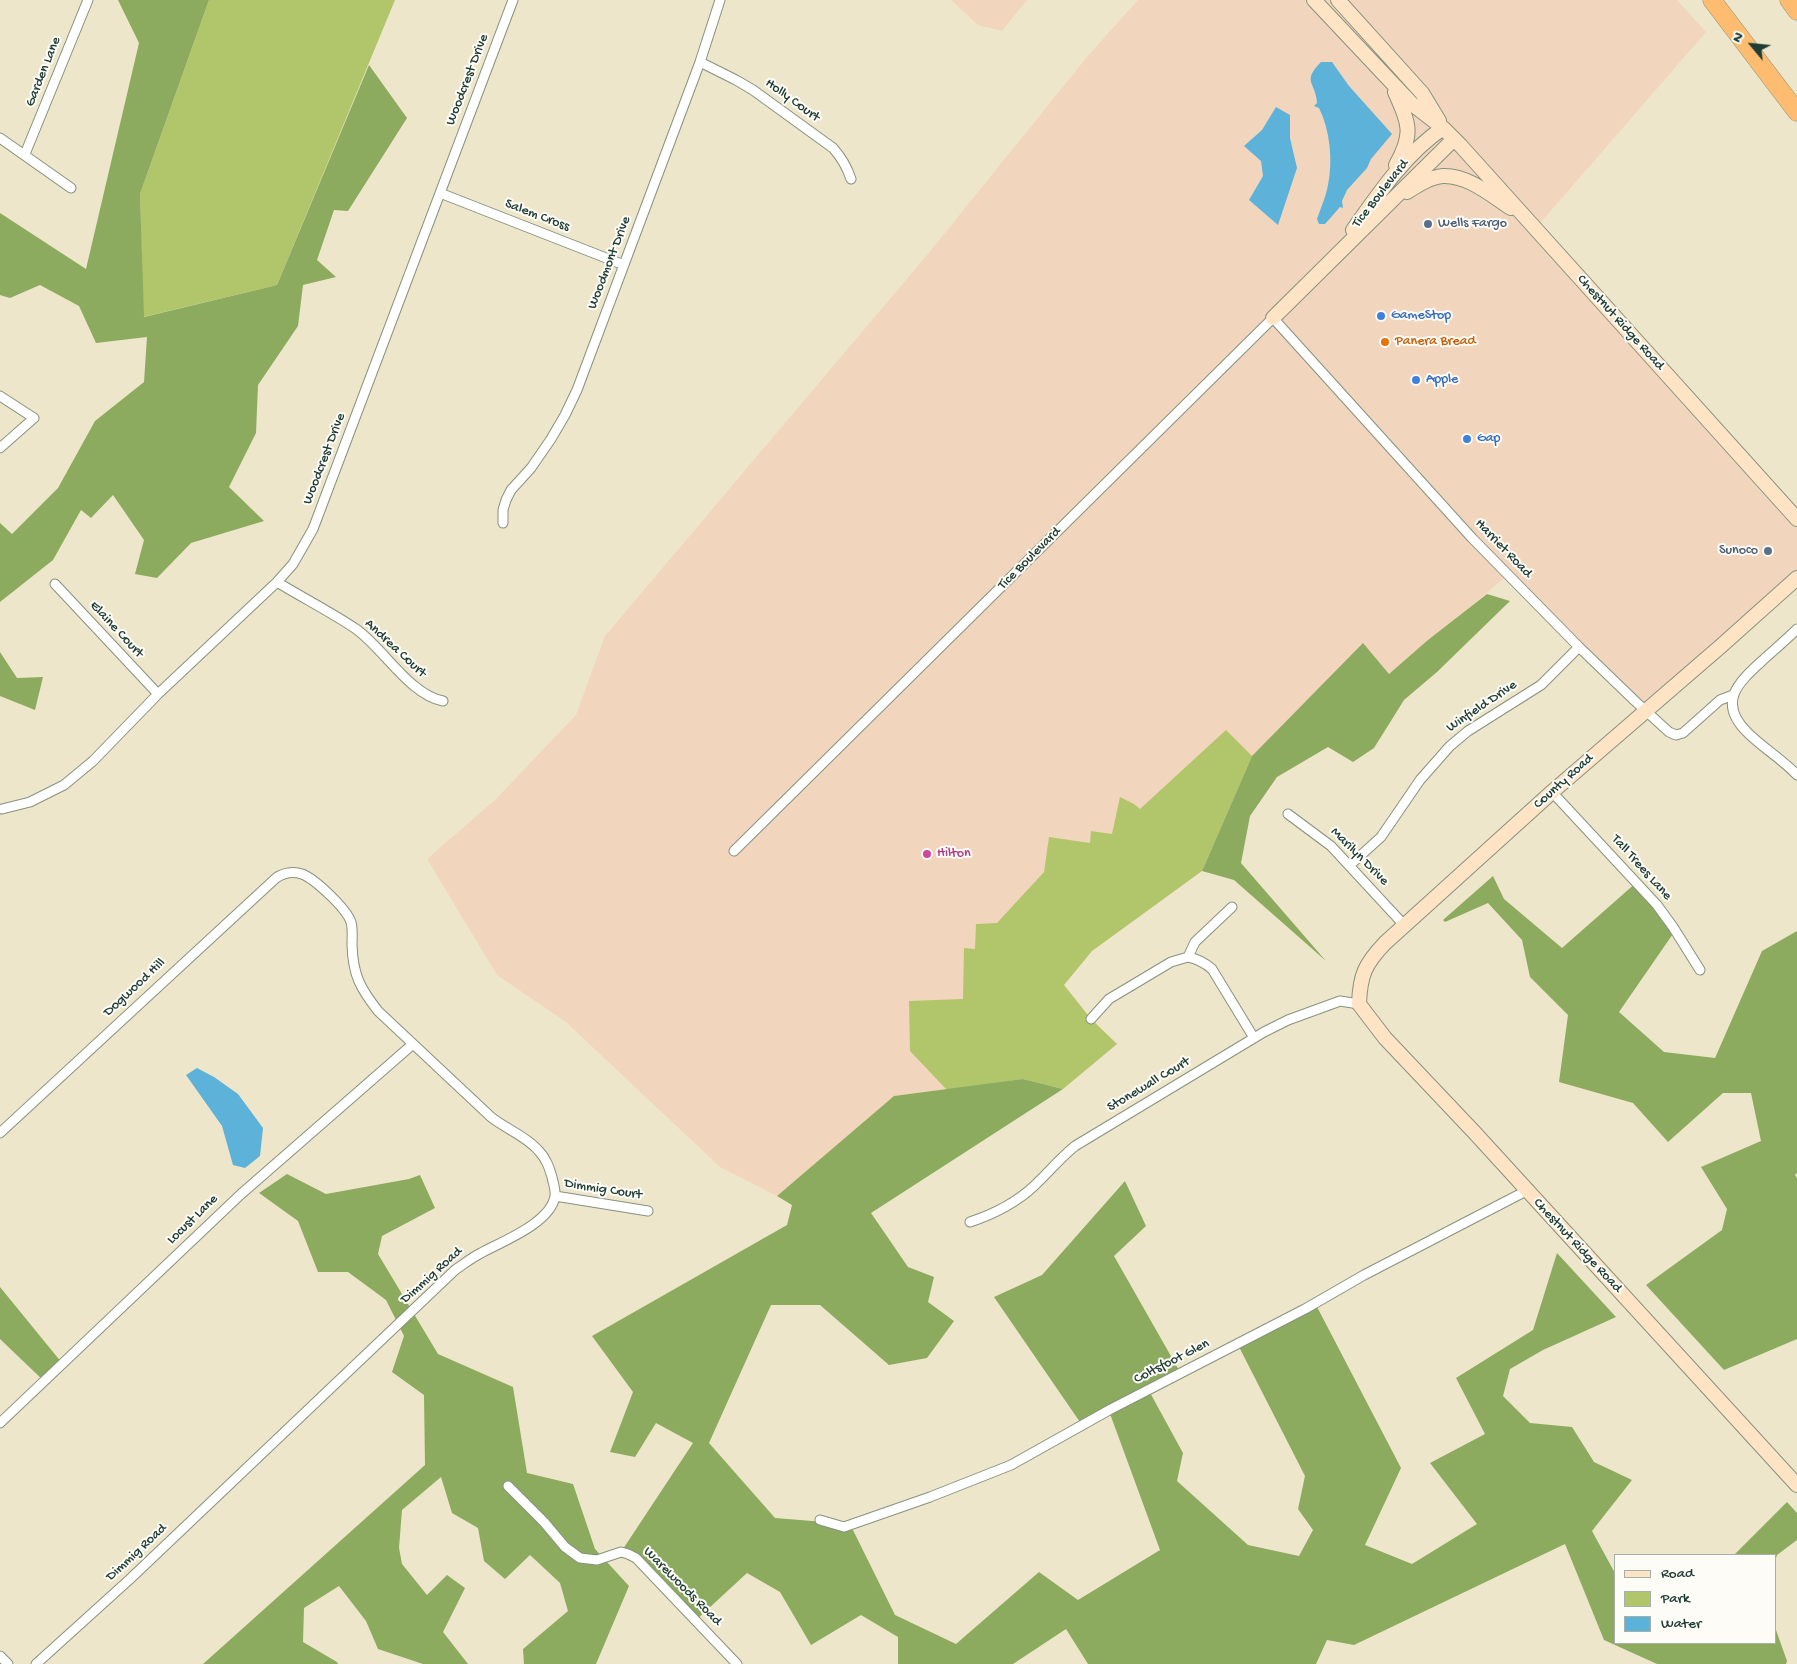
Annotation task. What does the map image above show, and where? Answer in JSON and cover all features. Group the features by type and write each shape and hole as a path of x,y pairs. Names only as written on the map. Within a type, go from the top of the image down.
{"highway":[{"path":"1712,0 1797,112"},
{"path":"1789,0 1797,11"}],"main road":[{"name":"Chestnut Ridge Road","path":"1314,0 1412,104 1454,139 1797,519"},
{"name":"Chestnut Ridge Road","path":"1338,0 1422,93 1443,128"},
{"path":"1384,187 1402,153 1408,136 1407,120 1392,84"},
{"name":"Tice Boulevard","path":"1326,267 1384,187 1419,147 1443,128"},
{"name":"Tice Boulevard","path":"1273,318 1454,139"},
{"path":"1391,201 1426,181 1438,177 1451,177 1468,182 1523,216"},
{"name":"County Road","path":"1359,1004 1360,981 1368,962 1405,926 1552,792 1797,578"},
{"path":"1782,592 1797,590"},
{"name":"Chestnut Ridge Road","path":"1359,1004 1384,1038 1474,1132 1797,1485"}],"street":[{"name":"Garden Lane","path":"26,154 88,0"},
{"name":"Woodcrest Drive","path":"2,809 30,802 64,785 93,761 158,694 277,582 293,564 313,529 513,0"},
{"name":"Woodmont Drive","path":"503,523 503,510 511,490 531,468 551,439 577,390 700,62 720,0"},
{"name":"Holly Court","path":"700,62 742,83 833,148 848,168 851,179"},
{"path":"0,138 26,154 71,188"},
{"name":"Salem Cross","path":"440,193 624,265"},
{"name":"Harriet Road","path":"1273,318 1472,538 1579,647 1669,732 1683,733 1720,700 1733,695"},
{"name":"Tice Boulevard","path":"734,851 1273,318"},
{"path":"0,396 34,418 0,448"},
{"name":"Andrea Court","path":"277,582 356,629 370,640 418,689 427,696 443,701"},
{"name":"Elaine Court","path":"55,584 158,694"},
{"path":"1797,629 1743,678 1733,695 1734,712 1742,727 1797,775"},
{"name":"Winfield Drive","path":"1350,865 1381,837 1420,780 1450,746 1482,722 1541,685 1579,647"},
{"name":"Tall Trees Lane","path":"1552,792 1657,905 1700,970"},
{"name":"Marilyn Drive","path":"1288,814 1327,842 1405,926"},
{"name":"Dogwood Hill","path":"0,1133 276,878 286,873 294,873 309,878 346,913 352,929 355,971 363,992 378,1011 413,1044"},
{"path":"1188,958 1195,942 1232,907"},
{"path":"1091,1020 1109,999 1171,962 1188,958 1204,962 1212,969 1254,1038"},
{"name":"Stonewall Court","path":"970,1222 1000,1210 1017,1200 1033,1188 1056,1162 1075,1146 1254,1038 1288,1020 1340,1001 1359,1004"},
{"path":"413,1044 491,1117 539,1150 549,1168 555,1196"},
{"name":"Locust Lane","path":"0,1423 240,1195 413,1044"},
{"name":"Coltsfoot Glen","path":"820,1520 844,1527 930,1497 1011,1464 1111,1409 1305,1309 1364,1275 1526,1191"},
{"name":"Dimmig Court","path":"555,1196 648,1211"},
{"name":"Dimmig Road","path":"36,1664 130,1579 455,1270 479,1254 524,1231 535,1223 546,1212 555,1196"},
{"name":"Warewoods Road","path":"508,1486 565,1547 580,1558 597,1560 621,1552 636,1558 737,1664"},
{"path":"0,1656 8,1664"}],"shaded area":[{"path":"951,0 1027,0 1002,31 978,25"},
{"path":"1138,0 1677,0 1706,32 1535,229 1797,519 1797,578 1645,710 1508,575 1389,674 1363,644 1252,756 1202,871 1092,951 1064,985 1091,1019 1117,1044 1063,1089 1023,1079 894,1096 777,1196 720,1167 566,1022 497,975 427,859 495,800 576,715 605,636 928,254 1087,57"}],"green space":[{"path":"118,0 209,0 140,194 144,317 277,285 369,65 407,118 348,211 334,210 317,260 336,277 303,285 298,326 258,385 256,433 229,487 264,521 191,543 157,578 135,574 144,540 113,495 91,518 81,510 53,560 0,602 0,523 12,534 58,488 95,421 144,382 147,337 96,343 79,306 40,285 10,298 0,295 0,213 86,269 139,43"},
{"path":"209,0 395,0 277,285 143,317 140,194"},
{"path":"1487,594 1510,601 1437,672 1404,700 1374,748 1353,762 1328,747 1277,777 1250,816 1241,863 1326,961 1234,880 1202,871 1252,756 1363,643 1389,674 1428,640"},
{"path":"0,652 17,678 43,677 35,710 0,696"},
{"path":"1226,730 1252,756 1202,871 1092,951 1064,985 1091,1019 1117,1044 1063,1089 1023,1079 947,1090 910,1051 909,1001 963,999 964,948 975,949 976,924 997,923 1044,872 1049,837 1090,843 1091,831 1112,834 1120,797 1140,809"},
{"path":"1493,876 1504,899 1562,948 1637,882 1677,928 1619,1012 1664,1052 1715,1058 1762,951 1797,931 1797,1173 1795,1175 1797,1178 1797,1339 1724,1370 1646,1285 1722,1230 1727,1209 1701,1167 1761,1141 1751,1093 1723,1093 1668,1142 1633,1103 1559,1082 1568,1015 1530,977 1522,940 1488,903 1445,922 1443,920"},
{"path":"1023,1079 1063,1089 871,1213 908,1267 934,1277 928,1302 954,1321 927,1358 889,1365 820,1305 771,1305 709,1443 775,1518 850,1524 895,1615 956,1644 1039,1572 1078,1600 1160,1550 1109,1411 1082,1425 994,1297 1042,1275 1125,1181 1146,1226 1114,1256 1180,1372 1148,1389 1183,1453 1177,1481 1248,1545 1299,1556 1313,1530 1298,1509 1305,1476 1236,1341 1315,1303 1401,1468 1365,1545 1412,1564 1477,1524 1430,1463 1485,1434 1456,1378 1533,1330 1557,1253 1616,1317 1543,1350 1510,1369 1503,1396 1530,1423 1572,1427 1594,1462 1632,1480 1592,1531 1614,1571 1614,1644 1777,1644 1777,1633 1787,1661 1786,1664 1657,1664 1604,1640 1565,1544 1354,1645 1327,1640 1316,1664 1088,1664 1066,1629 1013,1664 898,1664 898,1637 861,1615 811,1645 780,1592 747,1573 695,1621 623,1549 693,1443 656,1423 635,1457 610,1452 633,1392 592,1336 787,1225 792,1205 777,1196 894,1096"},
{"path":"287,1174 326,1194 409,1179 420,1175 435,1208 382,1236 378,1254 438,1354 513,1387 527,1473 573,1484 595,1549 629,1586 596,1664 524,1664 523,1649 568,1611 560,1583 530,1555 505,1579 484,1561 478,1528 452,1513 441,1477 402,1510 399,1548 402,1564 427,1595 447,1575 465,1588 443,1632 468,1664 423,1664 378,1649 366,1621 339,1586 304,1608 303,1642 338,1664 203,1664 425,1465 424,1395 392,1372 404,1336 386,1300 348,1272 318,1272 298,1221 259,1193"},
{"path":"0,1287 62,1363 45,1382 0,1339"},
{"path":"1787,1502 1797,1513 1797,1540 1777,1555 1735,1554"}],"water":[{"path":"1321,62 1332,62 1349,86 1392,134 1371,159 1367,168 1347,190 1342,201 1343,208 1340,207 1325,224 1319,224 1317,219 1325,198 1330,175 1330,145 1323,117 1319,108 1314,106 1317,103 1311,82 1312,74"},
{"path":"1276,107 1290,115 1290,138 1297,168 1278,225 1249,200 1263,176 1261,161 1244,146 1262,130"},
{"path":"197,1068 214,1077 238,1094 263,1128 260,1156 245,1168 233,1165 222,1126 186,1075"}],"place":[{"name":"Wells Fargo","path":"1428,224"},
{"name":"GameStop","path":"1381,316"},
{"name":"Panera Bread","path":"1385,342"},
{"name":"Apple","path":"1416,380"},
{"name":"Gap","path":"1467,439"},
{"name":"Sunoco","path":"1768,551"},
{"name":"Hilton","path":"927,854"}]}
